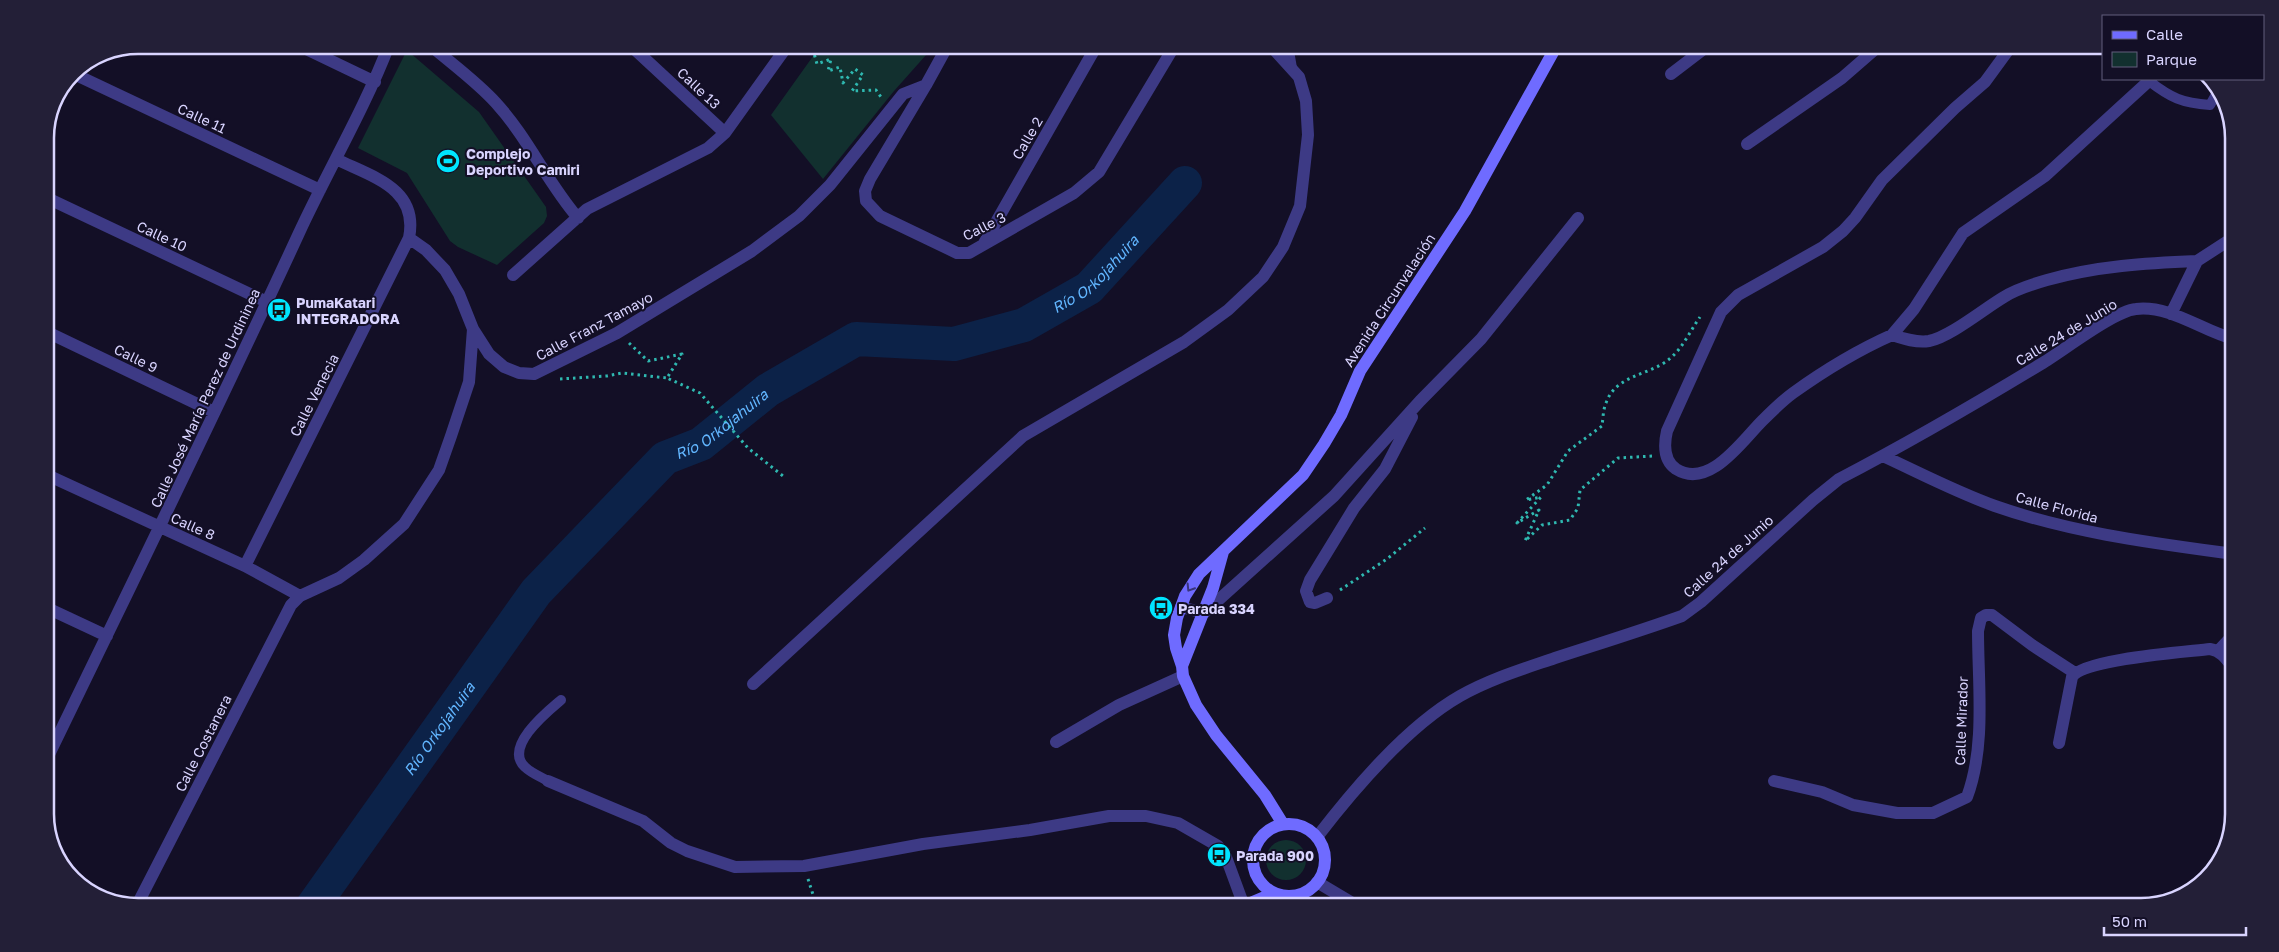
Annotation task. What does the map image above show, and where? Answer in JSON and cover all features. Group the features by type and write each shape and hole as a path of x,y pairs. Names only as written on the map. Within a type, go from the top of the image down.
{"main road":[{"name":"Avenida Circunvalación","path":"1283,824 1265,795 1216,736 1196,705 1183,671 1174,635 1185,596 1199,574 1303,475 1319,452 1341,414 1360,371 1465,211 1552,54"},
{"name":"Avenida Circunvalación","path":"1183,671 1223,552"},
{"path":"1283,824 1302,826 1317,837 1323,848 1325,860 1323,872 1317,882 1308,890 1297,895 1285,896 1274,893 1264,886 1257,877 1253,866 1256,844 1263,834 1283,824"},
{"path":"1262,898 1274,893"}],"street":[{"path":"316,54 374,82"},
{"name":"Calle José María Perez de Urdininea","path":"54,735 107,636 160,528 320,190 374,82 385,54"},
{"path":"440,54 496,102 520,134 562,200 578,218"},
{"name":"Calle 13","path":"640,54 725,133"},
{"path":"513,275 587,210 708,148 725,133 782,54"},
{"path":"926,85 943,54"},
{"name":"Calle 2","path":"983,245 1092,54"},
{"name":"Calle 3","path":"926,85 870,179 865,191 866,201 880,216 957,253 969,253 1074,193 1099,172 1170,54"},
{"path":"753,684 1023,436 1184,342 1228,310 1263,277 1283,247 1300,206 1306,170 1308,135 1306,101 1299,77 1279,54"},
{"path":"1671,74 1698,54"},
{"path":"1747,144 1842,78 1870,54"},
{"path":"2005,54 1984,82 1882,180 1855,218 1843,231 1823,247 1730,301 1722,312 1667,431 1664,444 1665,455 1674,467 1686,474 1710,468 1730,457 1760,422 1783,401 1858,350 1892,335 1914,309 1963,234 2045,176 2150,80"},
{"name":"Calle 11","path":"81,77 320,190"},
{"name":"Calle Franz Tamayo","path":"409,238 445,270 459,294 473,329 488,354 504,367 519,373 534,374 617,333 752,251 799,216 830,185 903,94 926,85"},
{"path":"336,159 393,187 402,197 409,210 412,224 409,238"},
{"name":"Calle 10","path":"54,201 267,302"},
{"path":"1181,608 1204,613 1334,496 1420,401 1481,339 1578,218"},
{"name":"Calle Venecia","path":"245,566 409,238"},
{"path":"2171,314 2197,261 2225,243"},
{"path":"1892,335 1908,340 1929,341 1944,335 2007,295 2044,281 2085,270 2141,263 2197,261"},
{"name":"Calle 24 de Junio","path":"1317,837 1351,793 1436,712 1461,696 1507,674 1682,616 1701,602 1813,500 1839,479 1883,456 2042,364 2118,315 2136,309 2171,314 2225,335"},
{"path":"300,596 339,578 364,560 404,524 439,470 469,382 473,329"},
{"name":"Calle 9","path":"54,335 214,412"},
{"path":"1326,598 1316,603 1310,602 1306,591 1310,580 1354,508 1385,469 1420,401"},
{"name":"Calle Florida","path":"1883,456 1995,506 2078,530 2225,553"},
{"name":"Calle 8","path":"54,478 245,566 300,596"},
{"name":"Calle Costanera","path":"141,898 291,605 300,596"},
{"path":"54,611 107,636"},
{"name":"Calle Mirador","path":"1774,781 1822,792 1853,805 1897,813 1933,813 1967,797 1973,780 1978,738 1978,631 1981,618 1986,615 1992,615 2032,645 2075,673"},
{"path":"2218,651 2225,644"},
{"path":"2059,743 2075,673 2079,670 2130,658 2210,650 2218,651 2225,659"},
{"path":"1056,742 1119,705 1183,671"},
{"path":"548,781 605,807 628,813 643,821 670,843 706,858 736,867 804,866 924,844 1030,830 1109,816 1146,816 1178,823 1218,846 1226,857 1240,898"},
{"path":"1317,882 1345,898"}],"lane":[{"path":"1290,54 1292,68"},
{"path":"2150,80 2172,97 2187,104 2210,105 2215,97"},
{"path":"548,781 525,767 519,758 520,750 527,733 540,718 561,700"}],"path":[{"path":"814,54 817,64 831,59 828,71 840,67 843,83 854,69 863,75 852,91 876,90 890,109"},
{"path":"1665,455 1618,458 1580,490 1578,508 1570,520 1542,525 1525,541 1539,510 1517,523 1541,497 1526,500 1547,485 1568,452 1602,426 1605,404 1612,389 1625,380 1664,362 1684,345 1701,316"},
{"path":"617,333 648,361 682,354 668,378"},
{"path":"534,374 565,380 622,373 668,378 700,393 748,448 783,476"},
{"path":"1326,598 1387,559 1425,528"},
{"path":"804,866 814,898"}],"green space":[{"name":"Complejo Deportivo Camiri","path":"405,54 411,54 479,112 546,207 547,216 544,223 497,265 458,247 450,241 407,173 358,148"},
{"path":"815,54 927,54 894,91 823,179 771,115"},
{"path":"1290,840 1297,843 1303,849 1306,860 1305,868 1297,877 1290,880 1282,880 1275,877 1267,868 1266,856 1269,849 1278,841"}],"waterway":[{"name":"Río Orkojahuira","path":"318,898 536,592 665,458 701,444 768,390 856,339 954,344 1024,325 1089,288 1185,183"}],"place":[{"name":"Complejo Deportivo Camiri","path":"448,161"},
{"name":"PumaKatari INTEGRADORA","path":"279,310"},
{"name":"Parada 334","path":"1161,608"},
{"name":"Parada 900","path":"1219,855"}]}
